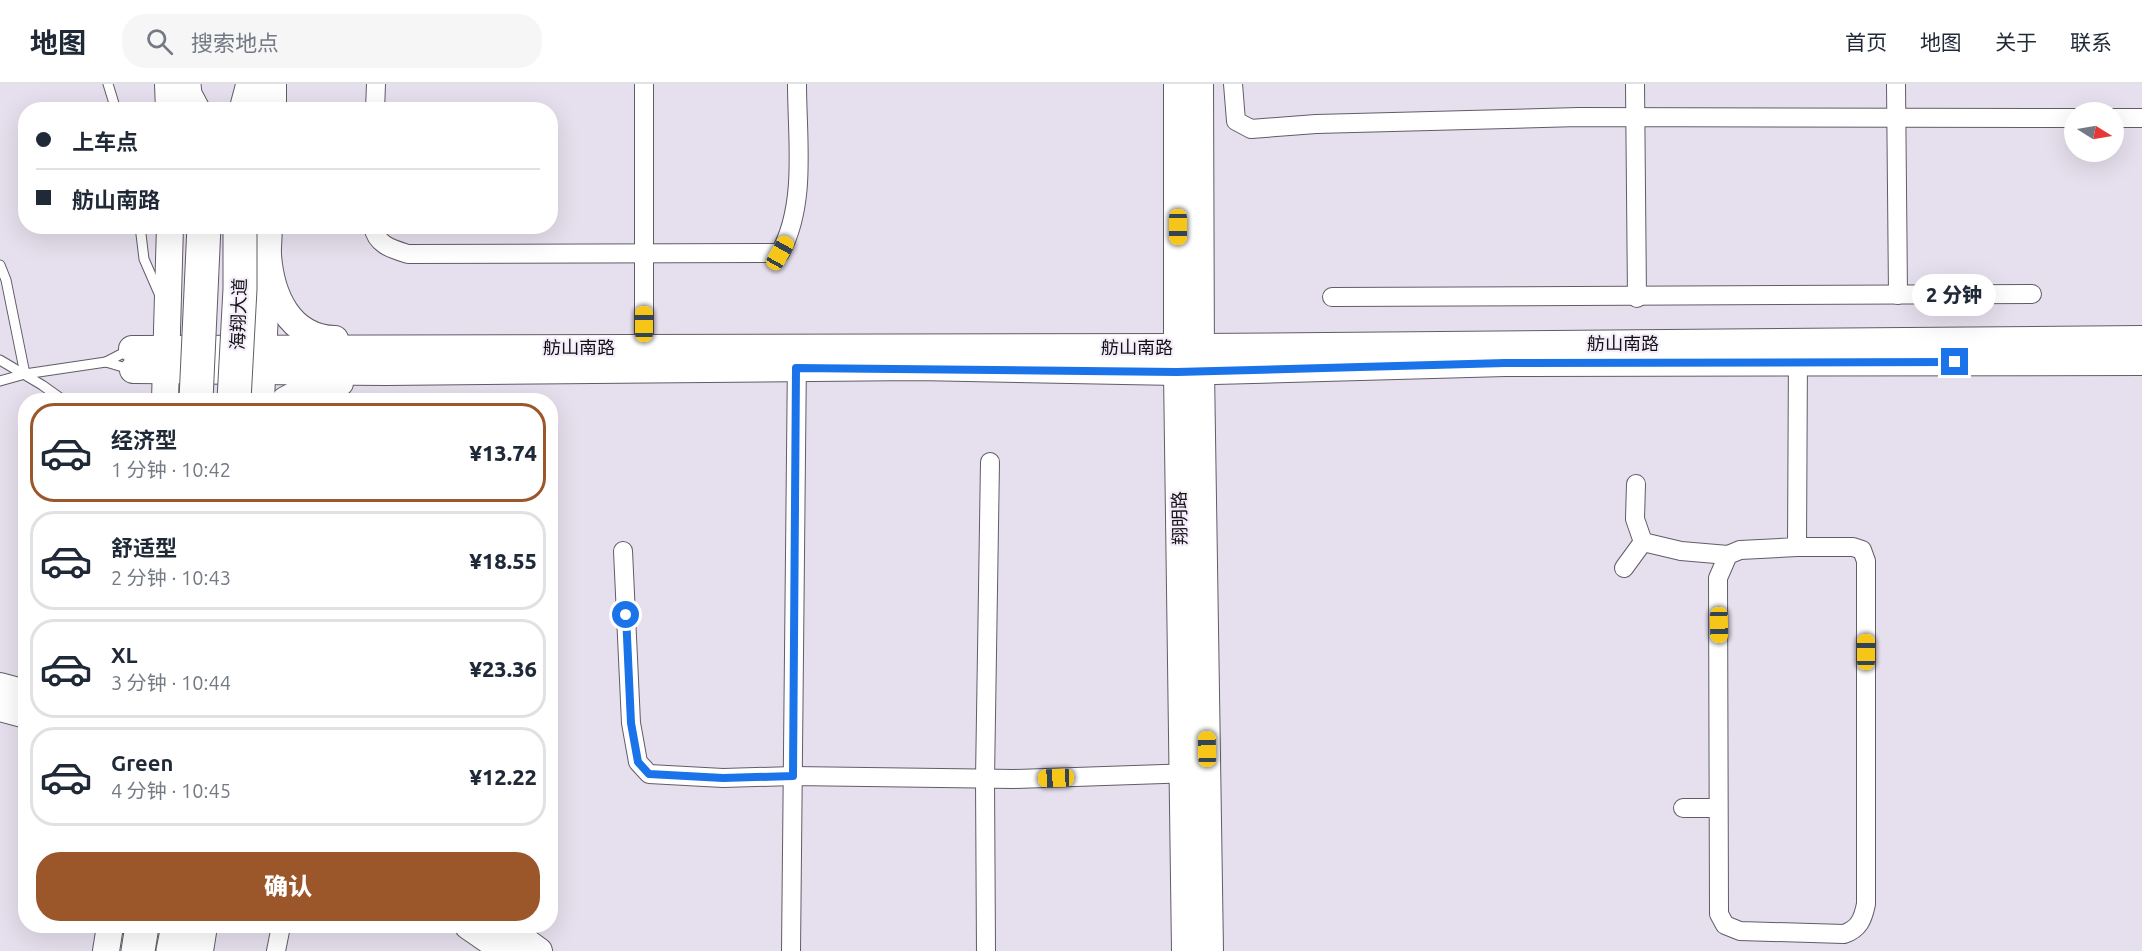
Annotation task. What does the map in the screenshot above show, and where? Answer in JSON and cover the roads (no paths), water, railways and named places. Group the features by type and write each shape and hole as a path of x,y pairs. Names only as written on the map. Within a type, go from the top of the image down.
{"highway":[{"path":"184,84 185,95 189,102"},
{"path":"206,84 207,102"},
{"path":"239,84 240,102"},
{"path":"248,102 254,84"},
{"path":"196,393 204,234"},
{"name":"海翔大道","path":"234,393 240,234"},
{"path":"138,951 141,933"},
{"path":"173,951 177,933"}],"street":[{"path":"168,84 169,102"},
{"path":"273,84 273,102"},
{"path":"375,102 376,84"},
{"path":"644,84 644,358"},
{"path":"374,234 387,248 408,254 780,253 789,237 796,212 797,84"},
{"name":"翔明路","path":"1177,84 1189,359 1195,773 1210,951"},
{"name":"翔明路","path":"1189,359 1200,84"},
{"path":"1233,84 1236,122 1251,129 1316,124 1634,117 2064,118"},
{"path":"1635,84 1637,298"},
{"path":"1896,84 1898,295"},
{"path":"2124,118 2142,118"},
{"path":"165,393 170,234"},
{"path":"262,393 269,234"},
{"path":"268,255 270,281 278,303 304,332 324,339 431,339 484,359"},
{"path":"1332,297 1637,298 2032,294"},
{"name":"舫山南路","path":"132,359 797,357 1189,359 1798,352 2142,339"},
{"path":"1797,547 1798,352"},
{"name":"舫山南路","path":"1798,352 2142,362"},
{"path":"791,951 797,357"},
{"path":"298,393 315,384 432,379 484,359"},
{"path":"986,951 985,778 990,462"},
{"path":"1636,484 1635,519 1643,542"},
{"path":"1643,542 1681,551 1728,555 1740,550 1797,547 1853,547 1862,550 1866,561 1866,904 1863,919 1854,931 1844,934 1740,931 1725,925 1719,914 1718,578 1728,555"},
{"path":"1624,568 1643,542"},
{"path":"622,551 631,723 638,762 649,774 723,778 793,776 985,778 1195,773"},
{"path":"0,686 18,691"},
{"path":"0,708 18,714"},
{"name":"翔明路","path":"1185,951 1195,773"},
{"path":"1683,808 1718,808"},
{"path":"106,951 109,933"},
{"path":"201,951 203,933"},
{"path":"276,951 280,933"},
{"path":"478,933 504,951"},
{"path":"515,933 539,951"}],"lane":[{"path":"108,84 114,102"},
{"path":"141,234 144,259 151,279 168,310"},
{"path":"0,266 6,280 25,374"},
{"path":"106,362 132,359"},
{"path":"0,381 25,374 132,359"},
{"path":"0,360 53,393"}]}
